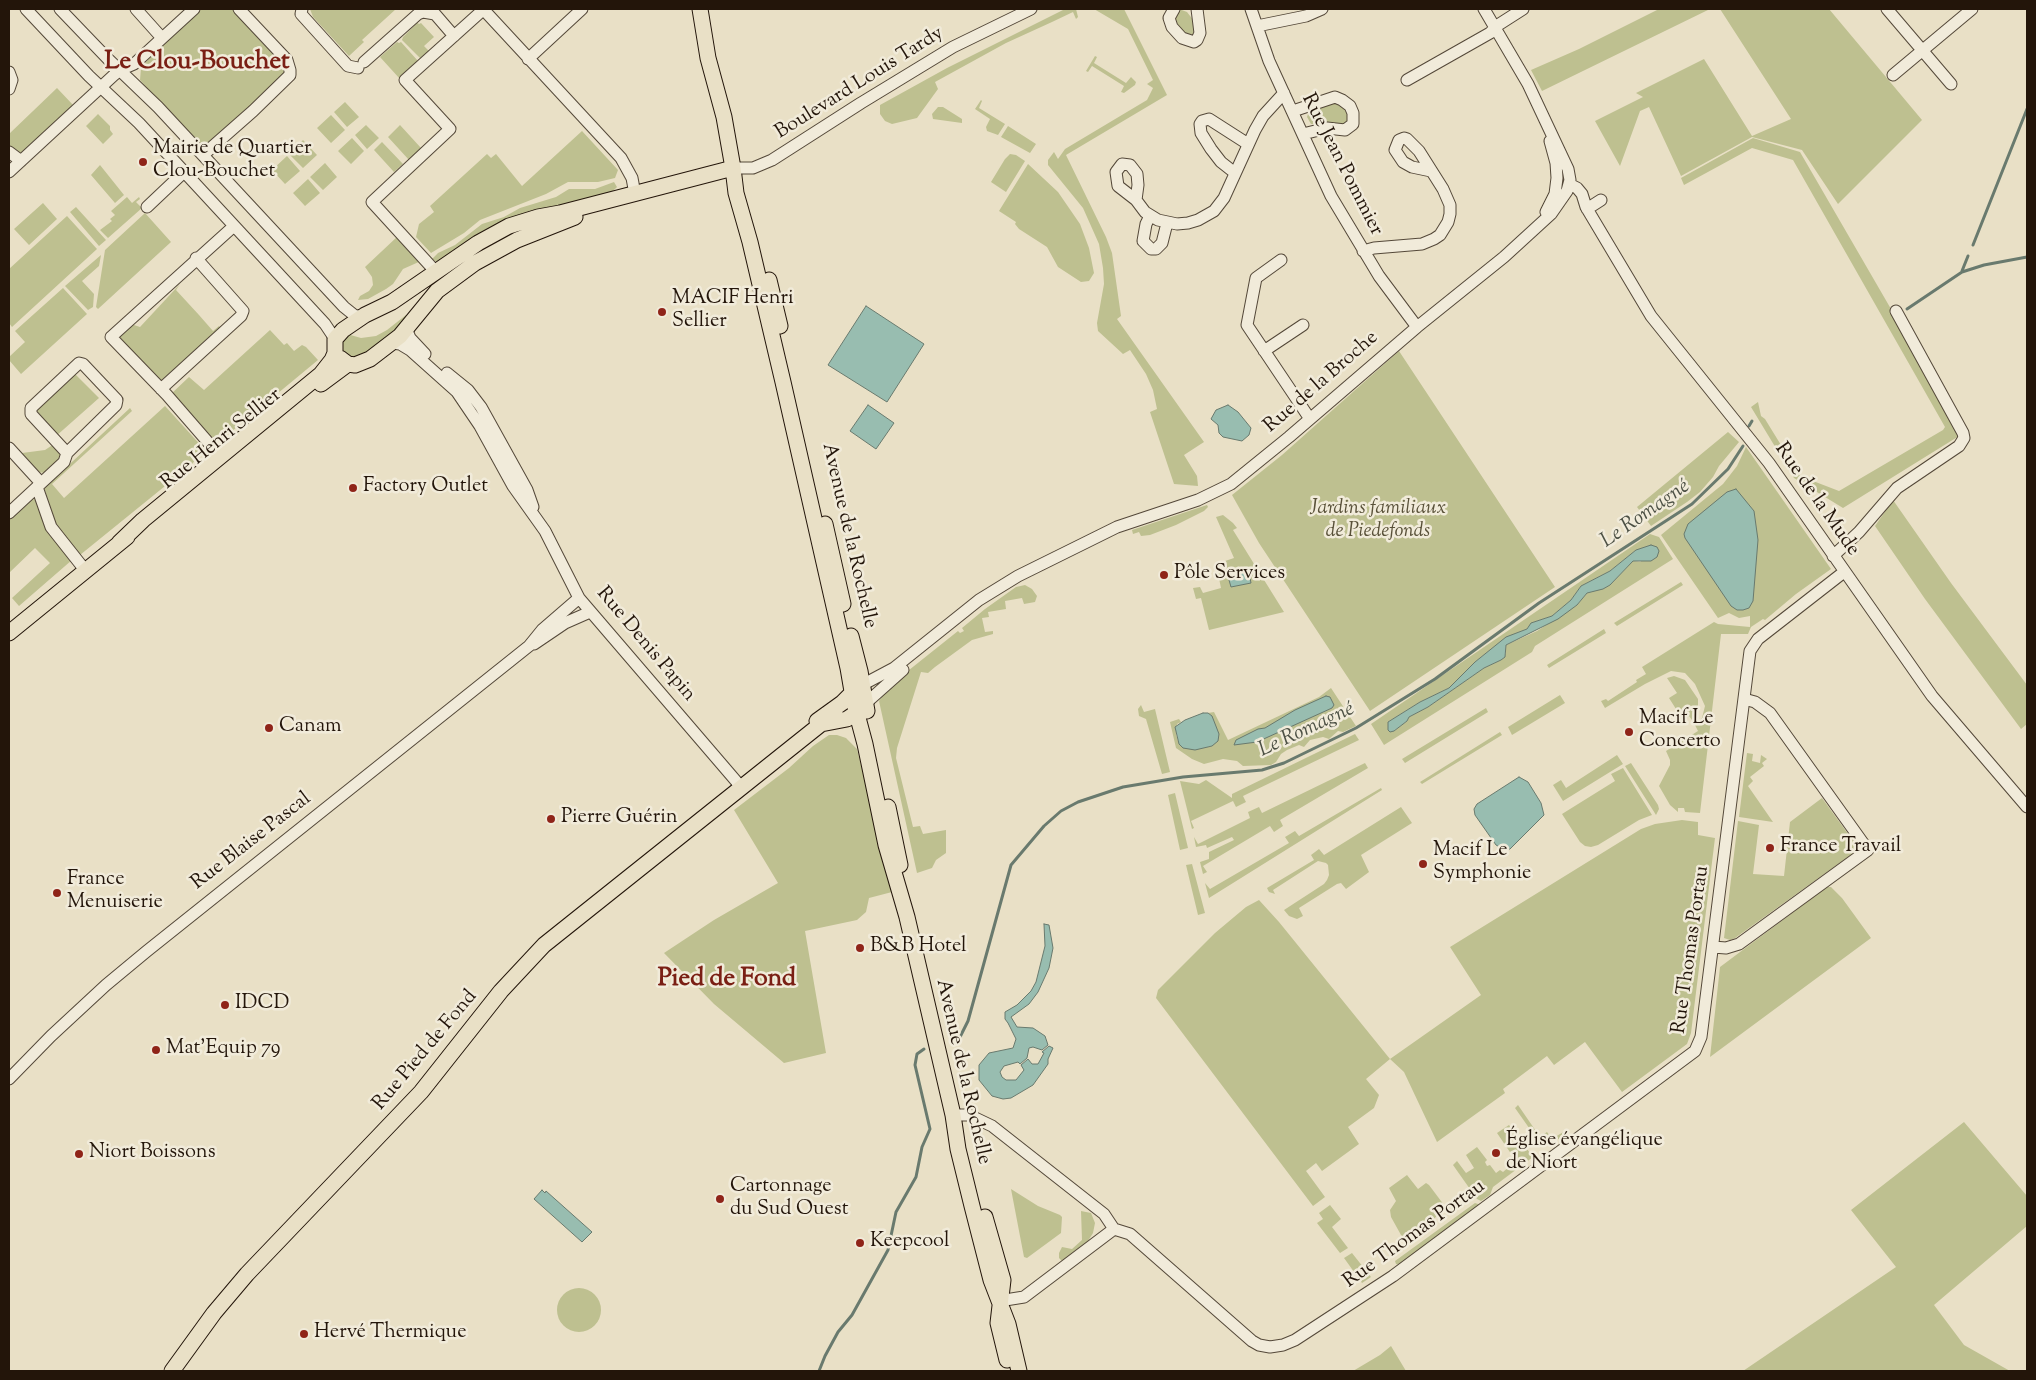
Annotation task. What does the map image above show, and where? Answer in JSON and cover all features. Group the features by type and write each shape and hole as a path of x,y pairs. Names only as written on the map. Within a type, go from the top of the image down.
{"main road":[{"name":"Avenue de la Rochelle","path":"700,9 708,58 724,117 733,168 746,189 764,268 772,289 861,708 897,844 907,917"},
{"name":"Rue Henri Sellier","path":"119,542 125,534 321,374 327,368 343,330 361,317 392,302 478,244 508,226 538,216 560,213 733,168"},
{"name":"Rue Henri Sellier","path":"9,632 119,542 157,518 333,374 348,364 360,364 391,343 437,291 483,258 517,240 635,194"},
{"path":"392,302 400,303 406,307 411,315 409,324"},
{"path":"335,346 348,364"},
{"path":"759,775 786,748 842,703 857,688"},
{"name":"Avenue de la Rochelle","path":"861,708 865,744 886,845 907,917 953,1115 958,1149 991,1280 1008,1324 1019,1371"},
{"path":"759,775 821,724 847,718 861,708"},
{"path":"790,751 825,728 833,726 847,728 859,736 865,744"},
{"name":"Rue Pied de Fond","path":"172,1371 214,1313 241,1281 422,1092 501,991 530,959 564,928 759,775"},
{"path":"953,1115 964,1140 1003,1280 998,1323 1009,1371"}],"street":[{"path":"26,9 100,88 131,114 325,324 335,346"},
{"path":"60,9 203,155 344,307 354,315 361,317"},
{"path":"136,9 162,38"},
{"path":"9,172 120,70 134,64 194,9"},
{"path":"203,155 290,75 287,60 239,9"},
{"path":"302,9 301,14 348,66 361,65 418,14 423,12 435,14 454,36"},
{"path":"436,272 372,202 450,128 406,80 483,9 621,158 632,178 635,194"},
{"path":"528,59 582,9"},
{"name":"Boulevard Louis Tardy","path":"733,168 753,168 772,160 939,56 1031,9"},
{"path":"1174,9 1170,18 1172,27 1182,38 1194,42 1200,33 1197,9"},
{"name":"Rue Jean Pommier","path":"1252,9 1269,61 1331,196 1363,251 1417,327"},
{"path":"1257,26 1300,18 1322,9"},
{"path":"1484,9 1528,84 1565,160 1570,176 1569,184"},
{"path":"1407,80 1490,33 1494,28 1523,9"},
{"path":"1887,9 1951,84"},
{"path":"1893,75 1972,9"},
{"path":"9,72 12,80 9,90"},
{"path":"1136,200 1150,216 1167,223 1188,223 1214,211 1224,198 1234,173 1263,116 1284,93"},
{"path":"1293,111 1335,97 1342,100 1353,113 1353,124 1345,130 1327,128 1303,134"},
{"path":"1540,222 1555,194 1557,178 1556,164 1543,118"},
{"path":"1234,173 1221,162 1211,149 1201,133 1200,124 1202,121 1209,119 1248,144"},
{"path":"9,152 20,162"},
{"path":"1556,164 1564,176 1561,193 1564,197 1586,208 1601,200"},
{"path":"1363,251 1374,248 1422,244 1440,235 1448,222 1450,205 1431,171"},
{"path":"147,207 184,172"},
{"name":"Rue de la Broche","path":"1003,584 1104,533 1218,491 1246,473 1417,327 1498,262 1551,214 1564,197 1569,184"},
{"name":"Rue de la Mude","path":"1569,184 1577,188 1582,194 1586,208 1622,259 1650,316 1701,381 1744,430 1932,696 2027,807"},
{"path":"1150,216 1142,241 1151,249 1156,249 1162,243 1167,223"},
{"path":"220,456 161,389 111,337 196,258 234,226"},
{"path":"161,389 234,322 243,311 196,258"},
{"path":"1280,260 1256,278 1247,320 1249,330 1310,419"},
{"path":"1833,556 1859,532 1897,488 1959,446 1964,438 1896,311"},
{"name":"Rue Denis Papin","path":"409,324 410,338 420,350 474,396 527,490 534,516"},
{"path":"1264,351 1303,325"},
{"name":"Rue Denis Papin","path":"391,343 403,345 418,356 457,392 480,426 513,486 545,531 580,598 590,612 742,788"},
{"path":"9,513 64,462 66,453 116,405 117,400 83,364 79,363 31,408 31,414 66,453"},
{"path":"9,448 39,485 51,527 85,570"},
{"name":"Rue Thomas Portau","path":"953,1115 969,1115 992,1126 1104,1214 1114,1229 1130,1234 1252,1341 1259,1345 1270,1347 1289,1343 1393,1276 1692,1055 1698,1047 1701,1037 1750,651 1755,642 1844,572"},
{"path":"857,688 894,668 979,600 1003,584"},
{"path":"861,708 904,669 979,608 1003,584"},
{"name":"Rue Blaise Pascal","path":"9,1079 99,991 153,945 529,646 542,630 580,598"},
{"name":"Rue Blaise Pascal","path":"529,646 538,643 565,623 590,612"},
{"path":"1712,947 1726,948 1739,944 1868,850 1770,713 1755,702 1744,699"},
{"path":"1000,1301 1024,1297 1114,1229"}],"green space":[{"path":"201,9 235,9 286,64 287,73 202,150 140,80 141,68 144,64"},
{"path":"310,9 396,9 362,40 364,42 349,56 313,17"},
{"path":"1065,9 1076,9 1078,17 1076,19 1073,12 1006,43 935,82 938,89 917,118 892,124 885,121 880,114 880,105 947,68"},
{"path":"1094,9 1124,9 1167,95 1066,155 1112,253 1121,316 1117,319 1204,442 1184,455 1197,476 1198,486 1174,484 1150,412 1157,409 1153,390 1146,374 1130,350 1123,354 1098,331 1097,323 1104,284 1099,244 1083,208 1048,165 1048,160 1054,152 1058,159 1065,149 1147,100 1153,88 1147,84 1153,80 1128,29"},
{"path":"1179,9 1187,12 1194,21 1197,31 1192,38 1176,28 1174,14"},
{"path":"1659,9 1710,9 1542,91 1531,70 1579,49"},
{"path":"1720,9 1829,9 1922,120 1838,204 1802,150 1752,137 1681,176 1649,107 1640,111 1620,166 1595,121 1643,97 1636,93 1704,59 1752,136 1791,119"},
{"path":"415,21 419,24 421,23 434,37 424,46 429,51 421,59 402,40 416,24"},
{"path":"397,42 401,42 418,61 400,79 380,57"},
{"path":"1095,56 1097,57 1094,63 1126,83 1131,77 1136,82 1135,85 1124,93 1121,92 1124,86 1092,66 1088,72 1086,71"},
{"path":"57,88 74,106 22,154 18,154 9,147 9,134"},
{"path":"981,100 979,108 1005,124 998,135 987,131 986,127 990,119 975,109"},
{"path":"1331,101 1342,103 1350,115 1347,124 1311,124 1307,117 1309,111"},
{"path":"345,102 359,117 347,127 334,112"},
{"path":"938,107 943,107 962,119 962,123 933,119 932,114"},
{"path":"98,114 110,126 113,134 103,144 86,126"},
{"path":"331,115 345,130 331,143 317,128"},
{"path":"366,125 379,138 367,149 355,135"},
{"path":"400,125 421,148 409,160 388,137"},
{"path":"1008,126 1036,144 1030,153 1001,137"},
{"path":"582,131 618,170 615,178 598,182 568,182 546,194 480,220 464,233 431,253 416,237 419,224 434,212 430,206 487,154 491,158 496,154 522,186"},
{"path":"352,138 364,151 351,164 338,151"},
{"path":"1753,138 1800,152 1891,309 1959,436 1843,508 1794,478 1751,407 1758,402 1761,416 1765,419 1800,476 1839,491 1943,430 1945,427 1793,160 1752,148 1684,185 1681,178"},
{"path":"303,140 317,155 303,168 289,154"},
{"path":"382,142 403,164 394,172 374,150"},
{"path":"1010,154 1016,155 1025,161 1006,192 991,182"},
{"path":"287,156 300,171 285,184 272,170"},
{"path":"325,163 337,177 323,190 310,177"},
{"path":"1028,164 1058,192 1080,224 1089,248 1094,273 1089,281 1081,282 1058,267 1047,247 1019,229 1015,224 1016,222 999,211"},
{"path":"100,165 124,195 115,203 91,175"},
{"path":"308,179 320,193 305,206 293,193"},
{"path":"614,182 617,187 613,191 546,210 439,263 432,259 438,253 455,245 482,224 504,217 520,208 556,197 569,189 595,189"},
{"path":"127,197 132,203 139,197 140,199 136,202 142,208 108,238 100,230 112,221 110,219 115,215 111,211"},
{"path":"43,203 57,219 29,245 14,229"},
{"path":"76,207 106,240 99,246 70,212"},
{"path":"145,213 171,242 98,309 96,307 105,250"},
{"path":"67,216 97,249 12,327 9,323 9,269"},
{"path":"398,236 421,261 403,269 393,284 386,289 368,299 358,300 373,285 372,277 365,267"},
{"path":"101,255 99,266 82,281 94,294 93,307 88,310 65,286"},
{"path":"180,284 176,290 213,331 219,326 221,329 165,381 158,382 118,336 131,324 140,327"},
{"path":"63,288 87,314 21,374 9,360 9,357 25,342 15,331"},
{"path":"406,315 399,328 368,354 354,360 342,352 340,347 343,337 347,334 361,338 376,336"},
{"path":"270,330 284,345 287,343 294,351 302,345 318,360 219,442 216,442 171,394 189,377 204,390"},
{"name":"Jardins familiaux de Piedefonds","path":"1399,351 1555,587 1370,711 1259,543 1232,495 1282,455"},
{"path":"73,372 99,398 55,437 36,413 37,405"},
{"path":"165,406 205,450 191,465 80,555 57,527 44,488 130,408 132,411 52,484 64,498"},
{"path":"1728,432 1739,442 1719,466 1713,477 1700,492 1651,526 1637,507"},
{"path":"54,444 61,452 60,459 45,473 38,472 22,453 45,450"},
{"path":"1746,447 1831,569 1796,594 1765,620 1763,619 1751,627 1748,634 1721,634 1700,813 1685,812 1684,808 1678,808 1678,812 1670,805 1659,786 1670,765 1666,751 1698,731 1695,725 1702,718 1705,706 1695,684 1685,673 1671,671 1605,708 1601,701 1606,699 1608,701 1637,682 1636,680 1646,674 1642,667 1714,622 1750,627 1750,616 1739,618 1729,613 1718,618 1661,535 1723,484 1737,466"},
{"path":"32,499 37,500 72,560 19,606 12,598 50,563 35,548 9,573 9,520"},
{"path":"1893,500 1951,583 2027,685 2027,724 2021,729 1925,599 1875,526"},
{"path":"1207,505 1208,507 1204,511 1176,525 1150,535 1141,536 1139,532 1133,534 1132,530"},
{"path":"1223,515 1237,528 1233,530 1284,612 1209,630 1201,598 1196,599 1193,588 1200,587 1203,593 1221,588 1216,564 1234,558 1216,517"},
{"path":"1650,534 1659,537 1673,559 1535,646 1532,652 1384,745 1371,724","holes":["1636,550 1641,562 1633,561 1610,585 1587,593 1577,605 1537,631 1506,645 1506,653 1501,660 1484,668 1428,707 1409,717 1407,721 1394,731 1388,722 1420,702 1449,688 1475,662 1506,638 1527,629 1532,623 1552,616 1571,600 1581,586 1610,571"]},
{"path":"1681,582 1683,585 1617,626 1614,623"},
{"path":"1025,585 1032,589 1037,596 1035,602 1024,604 1022,598 1005,601 1006,609 988,612 989,617 982,618 985,632 993,631 993,634 972,640 928,673 921,672 897,748 896,758 913,827 920,826 923,834 946,830 946,853 936,860 932,868 917,873 879,701 889,686 958,631 960,633 964,631 962,628 985,609 1016,587"},
{"path":"1604,629 1606,633 1549,668 1547,665"},
{"path":"1674,676 1685,680 1698,699 1698,712 1692,720 1689,716 1683,720 1669,698 1677,693 1667,678"},
{"path":"1331,688 1356,726 1343,732 1338,731 1329,739 1323,737 1310,740 1304,747 1299,745 1287,750 1271,765 1243,766 1237,761 1223,759 1204,764 1192,759 1176,748 1170,722 1179,719 1181,722 1177,724 1176,734 1179,744 1212,746 1212,716 1208,713 1214,712 1228,740 1319,697"},
{"path":"1560,695 1565,703 1512,735 1508,727"},
{"path":"1141,705 1144,712 1155,709 1170,772 1162,774 1146,719 1139,716 1138,709"},
{"path":"1486,708 1488,712 1405,763 1402,759"},
{"path":"1500,732 1502,735 1422,784 1420,782"},
{"path":"1355,734 1359,740 1243,796 1246,802 1236,807 1233,801 1191,821 1194,828 1192,829 1180,781 1199,784 1206,780 1232,798 1232,794"},
{"path":"829,735 846,738 857,749 892,892 869,898 866,912 857,920 805,931 826,1053 784,1063 714,1004 664,953 714,920 778,883 734,810"},
{"path":"1747,753 1753,754 1752,761 1760,763 1761,755 1767,759 1762,763 1764,766 1750,777 1753,781 1748,786 1773,822 1739,817"},
{"path":"1617,755 1623,764 1563,801 1553,785 1561,780 1566,788"},
{"path":"1365,763 1368,768 1280,820 1283,826 1274,832 1270,826 1203,866 1207,872 1203,874 1200,862 1209,859 1209,852 1234,840 1232,837 1207,848 1206,845 1196,847 1194,837 1198,844 1250,818 1248,812 1259,807 1262,813"},
{"path":"1631,763 1658,805 1659,809 1656,815 1625,766"},
{"path":"1623,768 1652,815 1639,820 1598,845 1585,846 1580,842 1562,814 1615,781 1611,774"},
{"path":"1381,788 1382,790 1209,898 1205,883 1210,889 1289,843 1285,837 1295,831 1299,836"},
{"path":"1175,793 1188,848 1180,850 1168,795"},
{"path":"1822,798 1859,849 1735,938 1730,940 1724,938 1738,821 1759,825 1753,874 1784,876 1790,822"},
{"path":"1401,807 1412,823 1361,855 1369,872 1346,889 1341,883 1337,884 1299,908 1303,916 1297,919 1289,916 1284,910 1324,884 1327,880 1329,875 1328,865 1318,861 1273,890 1275,894 1269,892 1267,888 1314,860 1311,855 1319,849 1324,855"},
{"path":"1682,820 1698,822 1698,835 1715,838 1691,1033 1687,1044 1622,1092 1585,1042 1554,1065 1547,1056 1503,1089 1505,1093 1437,1142 1404,1072 1390,1059 1481,995 1450,947 1641,829 1655,824"},
{"path":"1192,864 1205,913 1198,915 1186,865"},
{"path":"1827,887 1831,887 1842,898 1871,938 1710,1057 1720,967"},
{"path":"1259,900 1390,1059 1366,1079 1379,1095 1374,1108 1348,1127 1359,1144 1322,1171 1316,1163 1306,1171 1325,1197 1313,1206 1156,998 1158,990 1215,933 1246,907"},
{"path":"1518,1105 1540,1137 1547,1132 1552,1139 1568,1129 1568,1132 1549,1146 1544,1139 1539,1142 1515,1108"},
{"path":"1964,1122 2027,1196 2027,1226 1934,1305 1964,1345 2010,1371 1743,1371 1896,1267 1851,1210"},
{"path":"1509,1125 1533,1157 1493,1187 1490,1195 1481,1201 1477,1199 1453,1165 1457,1161 1466,1173 1474,1168 1466,1155 1477,1147 1487,1160 1485,1162 1487,1166 1490,1165 1496,1173 1500,1170 1503,1172 1516,1161 1497,1133"},
{"path":"1407,1175 1418,1189 1426,1183 1429,1185 1444,1205 1444,1208 1434,1219 1411,1236 1404,1237 1391,1217 1390,1210 1396,1201 1389,1188"},
{"path":"1011,1189 1038,1206 1062,1217 1061,1233 1027,1258 1024,1257"},
{"path":"1475,1203 1481,1205 1400,1265 1396,1264 1395,1261"},
{"path":"1330,1205 1341,1219 1332,1227 1348,1248 1340,1253 1317,1223 1323,1219 1319,1213"},
{"path":"1081,1211 1091,1213 1095,1223 1093,1233 1088,1241 1062,1261 1059,1258 1059,1253 1062,1247 1072,1249 1082,1240"},
{"path":"1352,1253 1371,1277 1362,1283 1344,1258"},
{"path":"579,1288 591,1292 597,1298 601,1310 597,1322 591,1328 579,1332 567,1328 561,1322 557,1310 561,1298 567,1292"},
{"path":"1391,1346 1406,1371 1353,1371 1380,1355"}],"water":[{"path":"866,306 924,344 887,402 828,365"},
{"path":"868,405 894,423 876,449 850,431"},
{"path":"1228,405 1238,412 1251,428 1249,435 1242,441 1223,437 1219,433 1218,425 1211,419 1216,410"},
{"path":"1736,489 1754,511 1758,540 1753,601 1749,608 1743,610 1737,610 1731,606 1684,534 1688,524 1727,492"},
{"path":"1651,545 1657,547 1659,551 1657,557 1651,561 1633,561 1610,585 1587,593 1577,605 1558,619 1506,645 1505,657 1501,660 1484,668 1428,707 1409,717 1407,721 1394,731 1390,732 1388,730 1388,722 1420,702 1449,688 1475,662 1506,637 1527,629 1531,623 1552,616 1571,600 1581,586 1610,571 1636,550"},
{"path":"1248,568 1251,583 1231,587 1227,573"},
{"path":"1326,696 1330,697 1334,705 1332,708 1257,742 1234,745 1236,740 1258,729 1265,728 1295,710"},
{"path":"1208,713 1212,716 1219,734 1218,741 1212,746 1195,750 1183,748 1179,744 1175,727 1185,720"},
{"path":"1519,777 1528,782 1541,803 1544,815 1510,849 1505,850 1496,845 1475,815 1474,809 1477,804"},
{"path":"1044,924 1049,925 1053,948 1049,968 1038,992 1029,1004 1011,1017 1017,1027 1033,1028 1045,1036 1048,1045 1042,1050 1033,1047 1029,1048 1027,1058 1020,1064 1018,1062 1004,1066 1000,1072 1002,1077 1006,1080 1016,1080 1024,1070 1021,1065 1028,1059 1032,1064 1038,1064 1044,1053 1042,1052 1049,1046 1053,1048 1048,1064 1033,1085 1011,1098 1003,1099 992,1096 979,1080 979,1065 989,1053 1013,1048 1016,1039 1005,1019 1005,1012 1017,1005 1031,991 1036,982 1045,946"},
{"path":"542,1190 545,1193 546,1191 592,1232 582,1242 534,1199"}],"waterway":[{"path":"1973,245 2027,109"},
{"path":"1962,271 1968,256"},
{"name":"Le Romagné","path":"1907,309 1962,272 1984,265 2027,257"},
{"name":"Le Romagné","path":"1749,426 1752,421"},
{"name":"Le Romagné","path":"952,1042 960,1037 968,1021 1011,865 1044,826 1061,811 1078,802 1123,787 1183,777 1262,770 1284,763 1356,728 1435,679 1539,603 1692,504 1728,469 1743,446"},
{"name":"Le Romagné","path":"819,1371 838,1332 852,1315 888,1250 896,1212 916,1177 922,1147 930,1129 915,1065 917,1054 924,1049"}],"place":[{"name":"Mairie de Quartier Clou-Bouchet","path":"143,162"},
{"name":"MACIF Henri Sellier","path":"662,312"},
{"name":"Factory Outlet","path":"353,488"},
{"name":"Pôle Services","path":"1164,575"},
{"name":"Canam","path":"269,728"},
{"name":"Macif Le Concerto","path":"1629,732"},
{"name":"Pierre Guérin","path":"551,819"},
{"name":"France Travail","path":"1770,848"},
{"name":"Macif Le Symphonie","path":"1423,864"},
{"name":"France Menuiserie","path":"57,893"},
{"name":"B&B Hotel","path":"860,948"},
{"name":"IDCD","path":"225,1005"},
{"name":"Mat'Equip 79","path":"156,1050"},
{"name":"Église évangélique de Niort","path":"1496,1153"},
{"name":"Niort Boissons","path":"79,1154"},
{"name":"Cartonnage du Sud Ouest","path":"720,1199"},
{"name":"Keepcool","path":"860,1243"},
{"name":"Hervé Thermique","path":"304,1334"}],"district":[{"name":"Le Clou-Bouchet","path":"197,64"},
{"name":"Pied de Fond","path":"727,981"}]}
